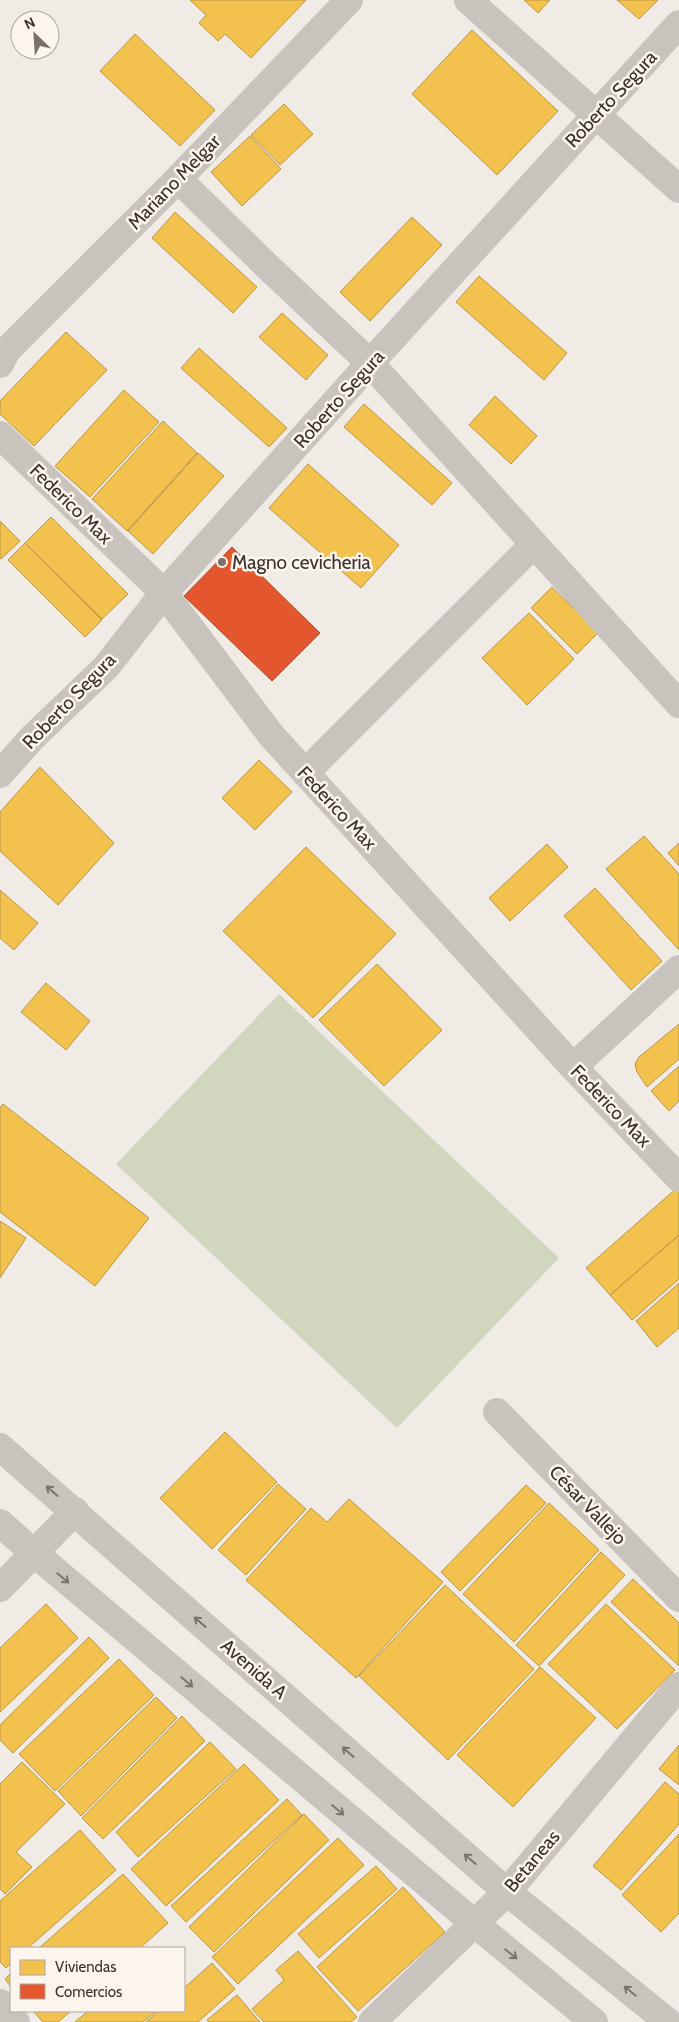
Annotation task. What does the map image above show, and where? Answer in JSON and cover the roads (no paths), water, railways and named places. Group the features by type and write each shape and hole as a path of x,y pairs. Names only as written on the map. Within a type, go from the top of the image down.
{"street":[{"name":"Mariano Melgar","path":"0,364 7,350 178,179 349,0"},
{"path":"468,0 679,189"},
{"name":"Roberto Segura","path":"0,774 31,739 106,667 164,593 370,363 679,24"},
{"path":"178,179 370,363 679,704"},
{"name":"Federico Max","path":"0,435 164,593 270,735 573,1067 679,1178"},
{"path":"305,773 534,544"},
{"path":"573,1067 679,969"},
{"name":"César Vallejo","path":"497,1412 679,1598"},
{"name":"Avenida A","path":"0,1446 507,1892 668,2022"},
{"path":"0,1588 74,1511"},
{"path":"0,1523 594,2022"},
{"name":"Betaneas","path":"372,2022 507,1892 679,1686"},
{"path":"0,2003 16,2022"}],"place":[{"name":"Magno cevicheria","path":"222,562"}]}
